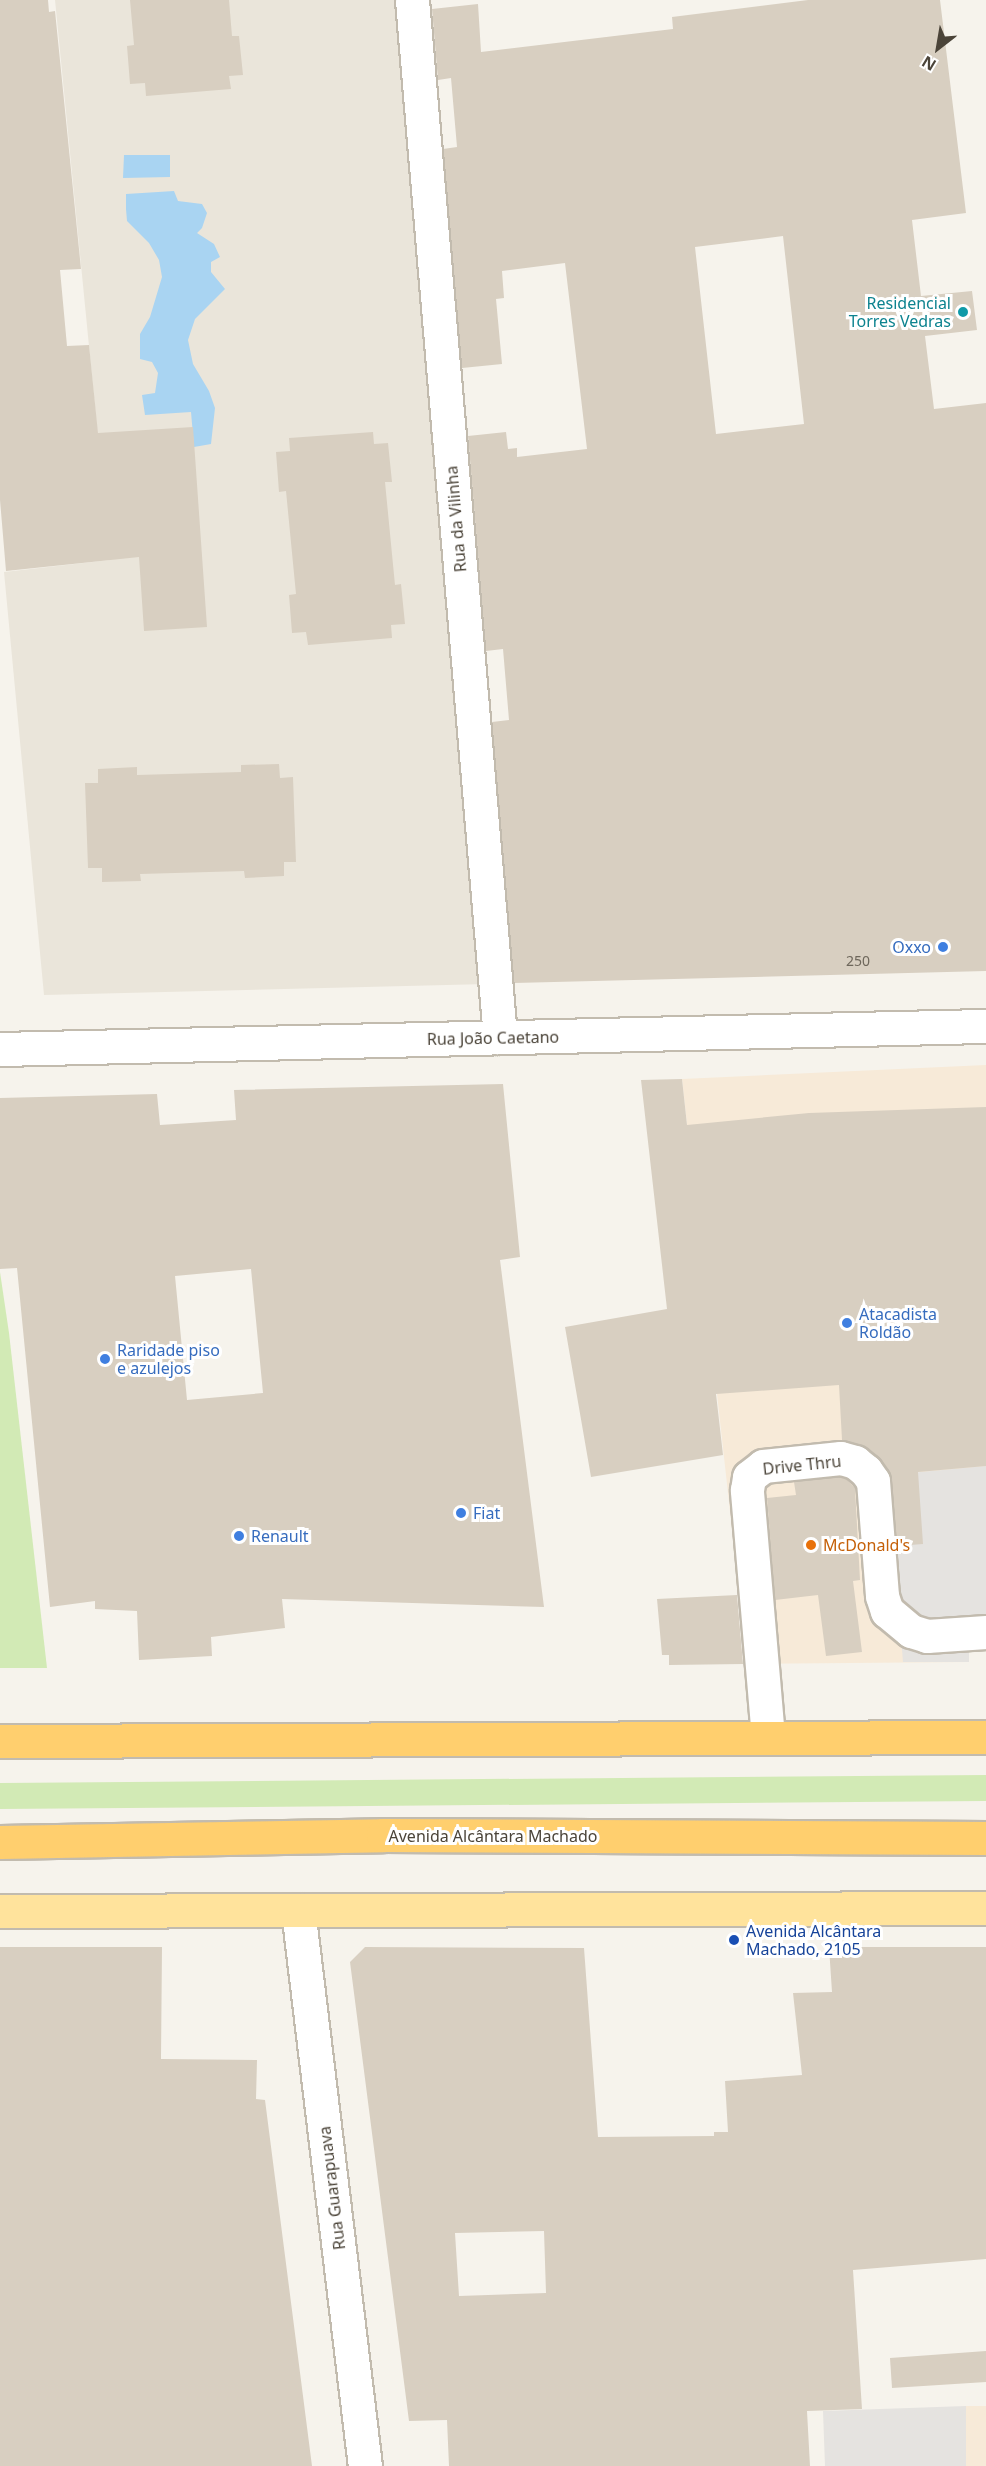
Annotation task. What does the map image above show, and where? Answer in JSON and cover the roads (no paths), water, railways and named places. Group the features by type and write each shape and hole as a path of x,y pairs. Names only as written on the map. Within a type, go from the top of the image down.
{"highway":[{"path":"0,1741 986,1737"},
{"name":"Avenida Alcântara Machado","path":"0,1842 383,1835 986,1838"}],"main road":[{"path":"0,1911 986,1908"}],"street":[{"name":"Rua da Vilinha","path":"412,0 500,1037"},
{"name":"Rua João Caetano","path":"0,1049 986,1026"},
{"name":"Drive Thru","path":"768,1737 747,1490 749,1477 763,1466 841,1458 855,1462 873,1481 882,1596 886,1611 911,1630 927,1635 986,1632"},
{"name":"Rua Guarapuava","path":"297,1910 365,2466"}],"water":[{"path":"124,155 170,155 170,177 123,178"},
{"path":"174,191 178,201 202,204 207,213 202,228 197,233 214,244 220,257 211,262 211,272 225,289 195,319 188,340 193,364 209,391 215,408 211,444 194,447 191,412 145,415 142,395 155,393 158,373 152,362 140,359 140,334 150,317 162,277 159,260 149,243 127,221 126,209 126,194"}],"place":[{"name":"Residencial Torres Vedras","path":"963,312"},
{"name":"Oxxo","path":"943,947"},
{"name":"Atacadista Roldão","path":"847,1323"},
{"name":"Raridade piso e azulejos","path":"105,1359"},
{"name":"Fiat","path":"461,1513"},
{"name":"Renault","path":"239,1536"},
{"name":"McDonald's","path":"811,1545"},
{"name":"Avenida Alcântara Machado, 2105","path":"734,1940"}]}
